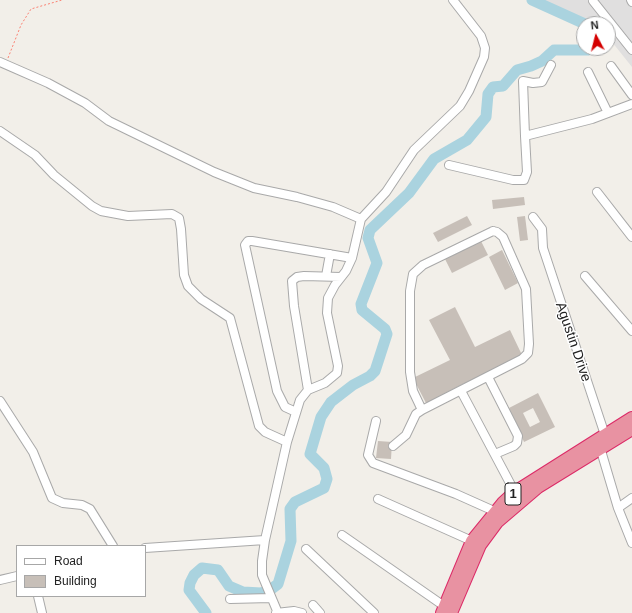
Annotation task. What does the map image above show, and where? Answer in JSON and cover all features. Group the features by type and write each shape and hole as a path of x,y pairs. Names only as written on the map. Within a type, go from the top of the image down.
{"highway":[{"name":"1","path":"446,611 472,541 494,511 601,441 632,418"},
{"name":"1","path":"601,441 632,429"},
{"name":"1","path":"446,611 480,545 519,496"}],"street":[{"path":"302,613 294,611 277,613 262,575 265,540 287,442 300,400 308,390 326,382 337,373 338,366 327,313 328,298 335,284 352,258 361,219 383,196 414,150 460,106 469,91 484,57 485,48 482,36 453,0"},
{"path":"593,1 632,50"},
{"path":"3,63 85,103 109,121 214,172 254,188 297,197 333,207 361,219"},
{"path":"449,165 513,180 524,180 527,172 523,81 533,83 542,82 545,79 551,65"},
{"path":"611,66 632,95"},
{"path":"588,72 608,113"},
{"path":"525,136 562,127 632,104"},
{"path":"0,131 35,155 54,175 92,206 101,211 128,216 172,214 179,218 184,275 188,286 201,299 230,318 259,426 266,432 287,442"},
{"path":"596,192 632,237"},
{"name":"Agustin Drive","path":"533,217 542,229 543,248 601,441 618,508 632,544"},
{"path":"393,446 406,435 416,414 522,359 528,353 529,344 526,289 503,237 497,232 489,232 423,265 413,274 410,291 410,372 413,391 422,410"},
{"path":"296,412 285,407 277,391 245,244 248,241 252,241 352,258"},
{"path":"326,276 330,254"},
{"path":"585,276 632,331"},
{"path":"308,390 291,284 294,278 297,277 341,277"},
{"path":"488,377 518,439 514,446 495,454"},
{"path":"460,391 519,496"},
{"path":"0,401 30,447 52,498 63,503 82,505 90,509 112,545"},
{"path":"376,421 368,456 373,463 456,494 494,511"},
{"path":"618,508 632,498"},
{"path":"378,499 472,541"},
{"path":"342,535 446,611"},
{"path":"146,548 265,540"},
{"path":"306,549 374,613"},
{"path":"0,580 16,576"},
{"path":"230,599 270,595"},
{"path":"38,597 42,613"},
{"path":"313,605 320,613"}],"path":[{"path":"3,63 21,25 30,10 62,0"}],"shaded area":[{"path":"541,0 632,0 632,67 616,47 616,16 577,16"}],"building":[{"path":"524,197 525,205 493,209 492,200"},
{"path":"467,216 472,225 438,242 433,233"},
{"path":"525,216 528,240 520,241 517,217"},
{"path":"481,241 488,255 452,273 445,259"},
{"path":"502,250 518,283 505,290 489,257"},
{"path":"455,307 475,347 510,330 522,355 466,385 465,383 426,403 413,378 450,360 429,320"},
{"path":"538,393 555,427 524,442 509,408","holes":["533,408 540,422 530,427 523,413"]},
{"path":"378,441 392,442 391,459 376,458"}],"waterway":[{"path":"532,0 576,20"},
{"path":"206,613 189,590 190,583 194,575 202,568 218,570 229,586 243,592 261,593 270,590 278,584 291,541 290,509 295,502 324,488 327,479 324,468 310,454 321,417 331,402 353,385 370,376 375,371 387,334 385,329 362,310 361,304 377,263 368,238 370,230 409,193 434,159 467,140 486,117 488,94 493,87 503,86 517,70 542,61 554,50 576,50"}]}
